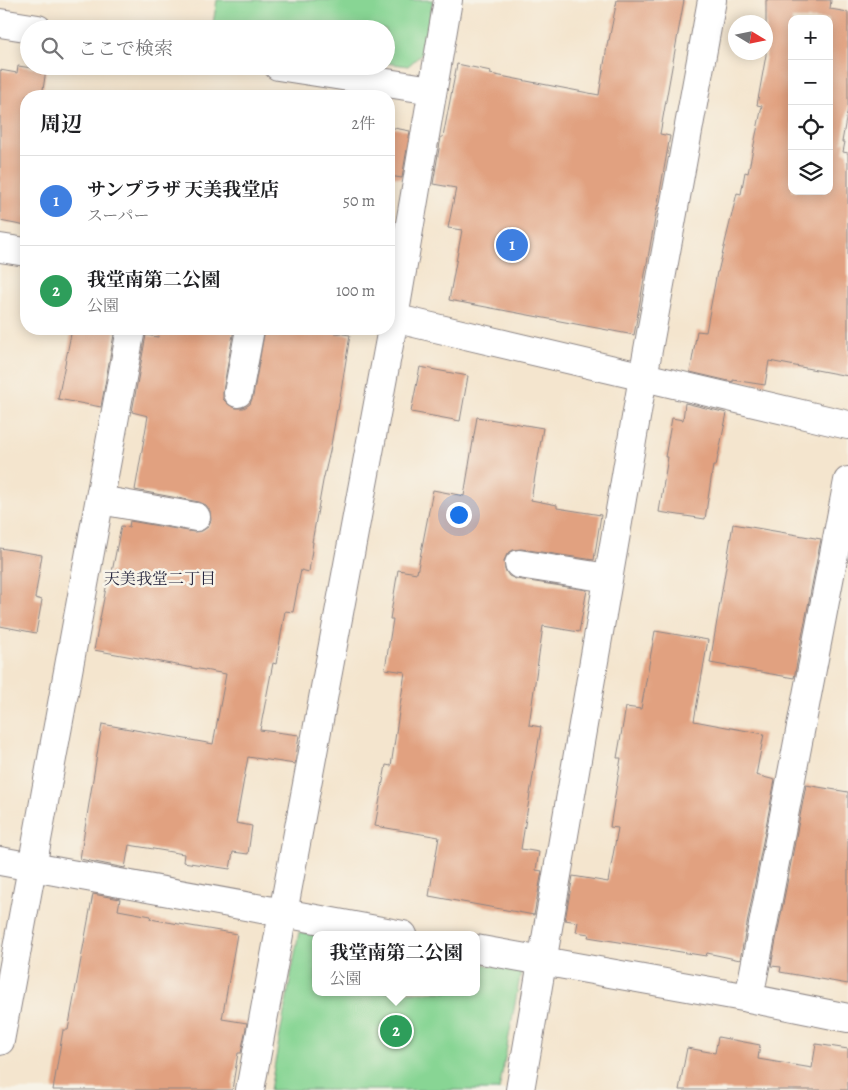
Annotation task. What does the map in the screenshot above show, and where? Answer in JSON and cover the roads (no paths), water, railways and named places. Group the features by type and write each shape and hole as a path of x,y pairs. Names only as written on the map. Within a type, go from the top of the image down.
{"street":[{"path":"395,295 448,0"},
{"path":"520,1090 643,377 712,0"},
{"path":"0,23 20,26"},
{"path":"336,75 432,90"},
{"path":"0,248 20,251"},
{"path":"395,318 848,425"},
{"path":"0,1041 131,335"},
{"path":"238,393 249,335"},
{"path":"250,1090 388,335"},
{"path":"749,998 848,480"},
{"path":"100,500 196,517"},
{"path":"519,564 608,578"},
{"path":"0,862 382,931"},
{"path":"480,950 749,998 848,1018"}],"place":[{"name":"サンプラザ 天美我堂店","path":"512,245"},
{"name":"我堂南第二公園","path":"396,1031"}],"district":[{"name":"天美我堂二丁目","path":"160,579"}]}
